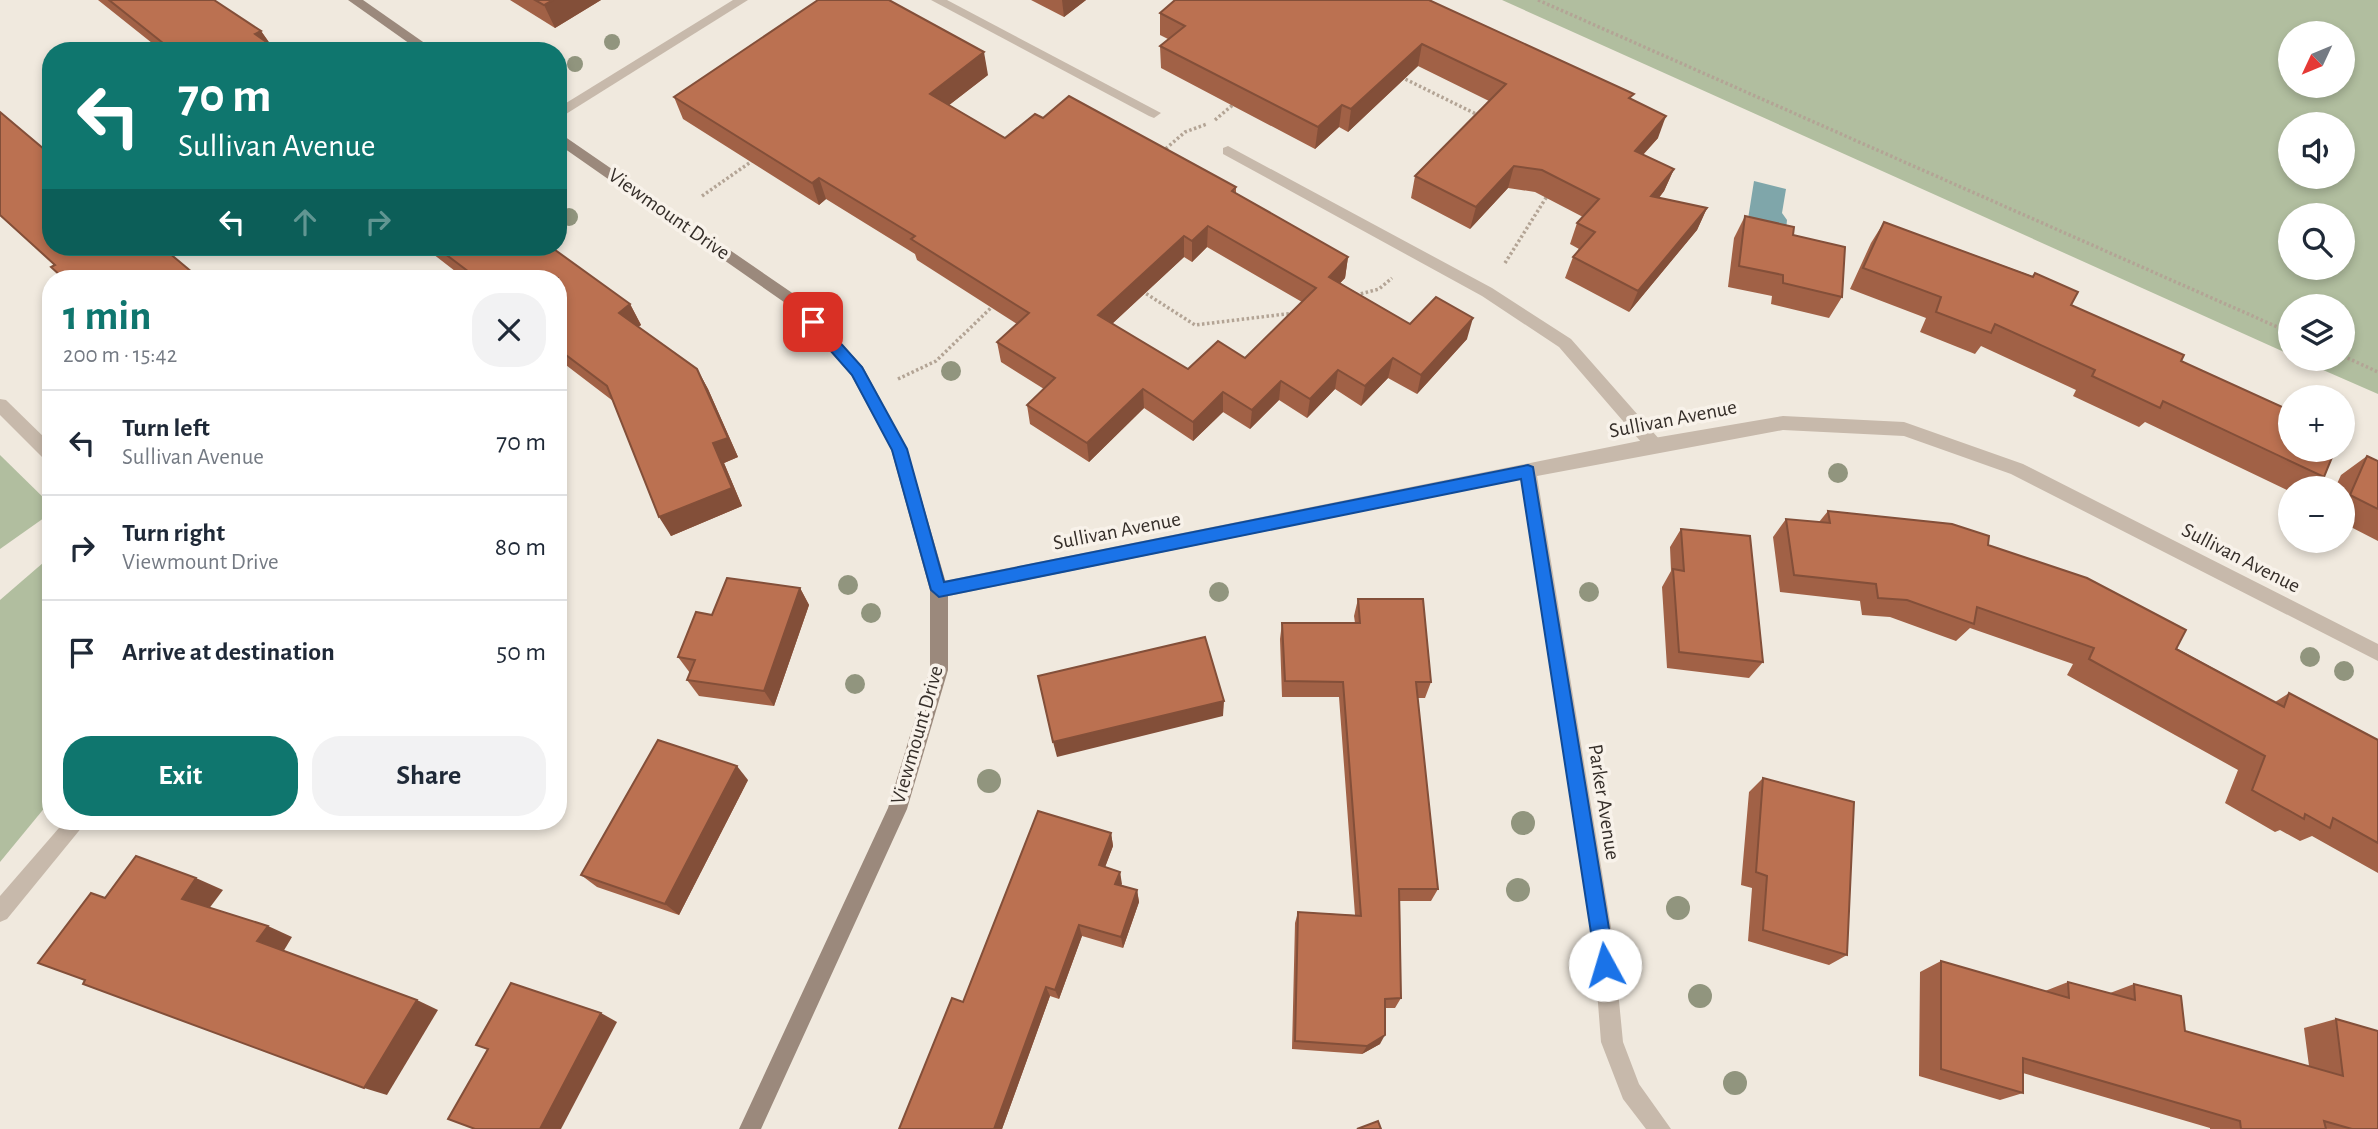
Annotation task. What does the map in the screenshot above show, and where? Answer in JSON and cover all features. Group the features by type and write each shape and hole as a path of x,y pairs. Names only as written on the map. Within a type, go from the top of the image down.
{"street":[{"path":"354,0 417,42"},
{"path":"567,108 742,0"},
{"path":"937,0 1154,113"},
{"name":"Viewmount Drive","path":"567,143 799,305 857,371 899,449 939,590 939,670 897,809 750,1129"},
{"path":"1228,151 1487,292 1565,343 1654,445"},
{"path":"0,405 42,446"},
{"name":"Sullivan Avenue","path":"939,590 1654,445 1783,423 1904,429 2017,469 2378,653"},
{"name":"Parker Avenue","path":"1528,471 1603,939 1612,1042 1631,1091 1660,1129"},
{"path":"0,912 69,830"}],"path":[{"path":"1538,0 2278,327"},
{"path":"1390,72 1487,120"},
{"path":"1155,158 1185,132 1212,122 1243,97"},
{"path":"1154,113 1185,132 1228,151"},
{"path":"673,217 759,156"},
{"path":"1487,292 1552,188"},
{"path":"1354,296 1378,289 1419,255"},
{"path":"1140,290 1195,325 1304,310"},
{"path":"869,394 936,361 1005,295"},
{"path":"2355,361 2378,372"}],"green space":[{"path":"1502,0 2378,0 2378,394 2325,371 2355,371 2355,294 2278,294 2278,349"},
{"path":"0,455 42,496 42,519 0,549"},
{"path":"42,564 42,811 0,862 0,600"}],"water":[{"path":"1754,181 1786,189 1782,213 1787,220 1786,230 1748,219"}],"building":[{"path":"109,0 214,0 261,31 255,34 266,42 162,42"},
{"path":"535,0 553,0 544,5"},
{"path":"818,0 889,0 984,52 930,94 1005,138 1035,114 1043,118 1069,96 1236,187 1232,191 1348,257 1329,277 1410,324 1436,297 1473,318 1421,375 1393,358 1365,386 1338,370 1310,399 1281,381 1252,410 1223,392 1193,422 1143,389 1087,443 1027,405 1055,378 997,342 1029,313 911,239 915,236 819,178 812,183 674,97","holes":["1208,226 1316,288 1245,358 1218,341 1188,369 1098,315 1184,236 1192,241"]},
{"path":"1175,0 1429,0 1634,94 1629,98 1666,116 1635,151 1674,169 1651,196 1707,208 1638,291 1573,257 1595,232 1577,223 1599,199 1542,170 1514,166 1476,207 1415,176 1506,84 1422,44 1351,109 1342,105 1318,127 1160,46 1185,26 1160,13"},
{"path":"0,112 42,147 42,253 0,215"},
{"path":"1745,216 1794,227 1793,235 1845,247 1842,297 1783,283 1783,275 1739,266"},
{"path":"1884,222 2033,277 2035,273 2078,292 2071,305 2184,355 2181,361 2278,405 2278,455 2163,401 2160,408 2092,376 2095,370 1995,324 1991,333 1936,312 1941,297 1863,268"},
{"path":"45,256 173,256 189,270 54,270 51,267 55,265"},
{"path":"448,256 563,256 630,304 619,313 697,369 728,438 713,443 732,488 659,517 607,386 567,356 567,270 466,270"},
{"path":"2367,456 2378,461 2378,509 2355,498 2355,484"},
{"path":"2292,462 2330,462 2324,476"},
{"path":"1828,511 1952,524 1989,536 1988,545 2087,578 2186,630 2176,649 2284,707 2289,693 2378,740 2378,843 2333,818 2330,828 2305,814 2304,819 2252,790 2265,756 2089,659 2094,648 1977,607 1974,624 1907,600 1878,598 1876,584 1794,575 1786,519 1830,523"},
{"path":"1681,529 1750,536 1763,662 1679,652 1673,569 1684,571"},
{"path":"727,578 800,588 764,691 687,680 695,660 678,657 696,612 712,615"},
{"path":"1358,599 1423,599 1431,682 1416,682 1438,889 1399,889 1401,998 1385,999 1385,1035 1367,1046 1295,1041 1298,912 1361,916 1343,682 1285,681 1282,623 1360,623"},
{"path":"1205,637 1224,701 1053,742 1038,676"},
{"path":"658,740 737,766 665,904 581,875"},
{"path":"1763,778 1854,802 1847,955 1763,930 1767,876 1756,872"},
{"path":"1038,811 1111,833 1099,865 1120,872 1115,884 1137,890 1121,937 1079,925 1055,990 1046,987 994,1129 899,1129 952,998 963,1002"},
{"path":"136,856 196,878 182,899 268,926 257,941 417,1000 364,1088 83,984 85,980 38,963 91,893 105,898"},
{"path":"1941,961 2069,998 2068,982 2135,1000 2134,984 2181,996 2185,1031 2343,1076 2336,1019 2378,1031 2378,1129 2352,1129 2324,1121 2326,1129 2241,1129 2240,1121 2023,1058 2023,1093 1941,1069"},
{"path":"511,983 601,1013 540,1129 475,1129 448,1119 488,1049 476,1045"},
{"path":"1378,1121 1381,1129 1357,1129"}],"route":[{"path":"813,322 857,371 899,449 939,590 1528,471 1605,965"}]}
